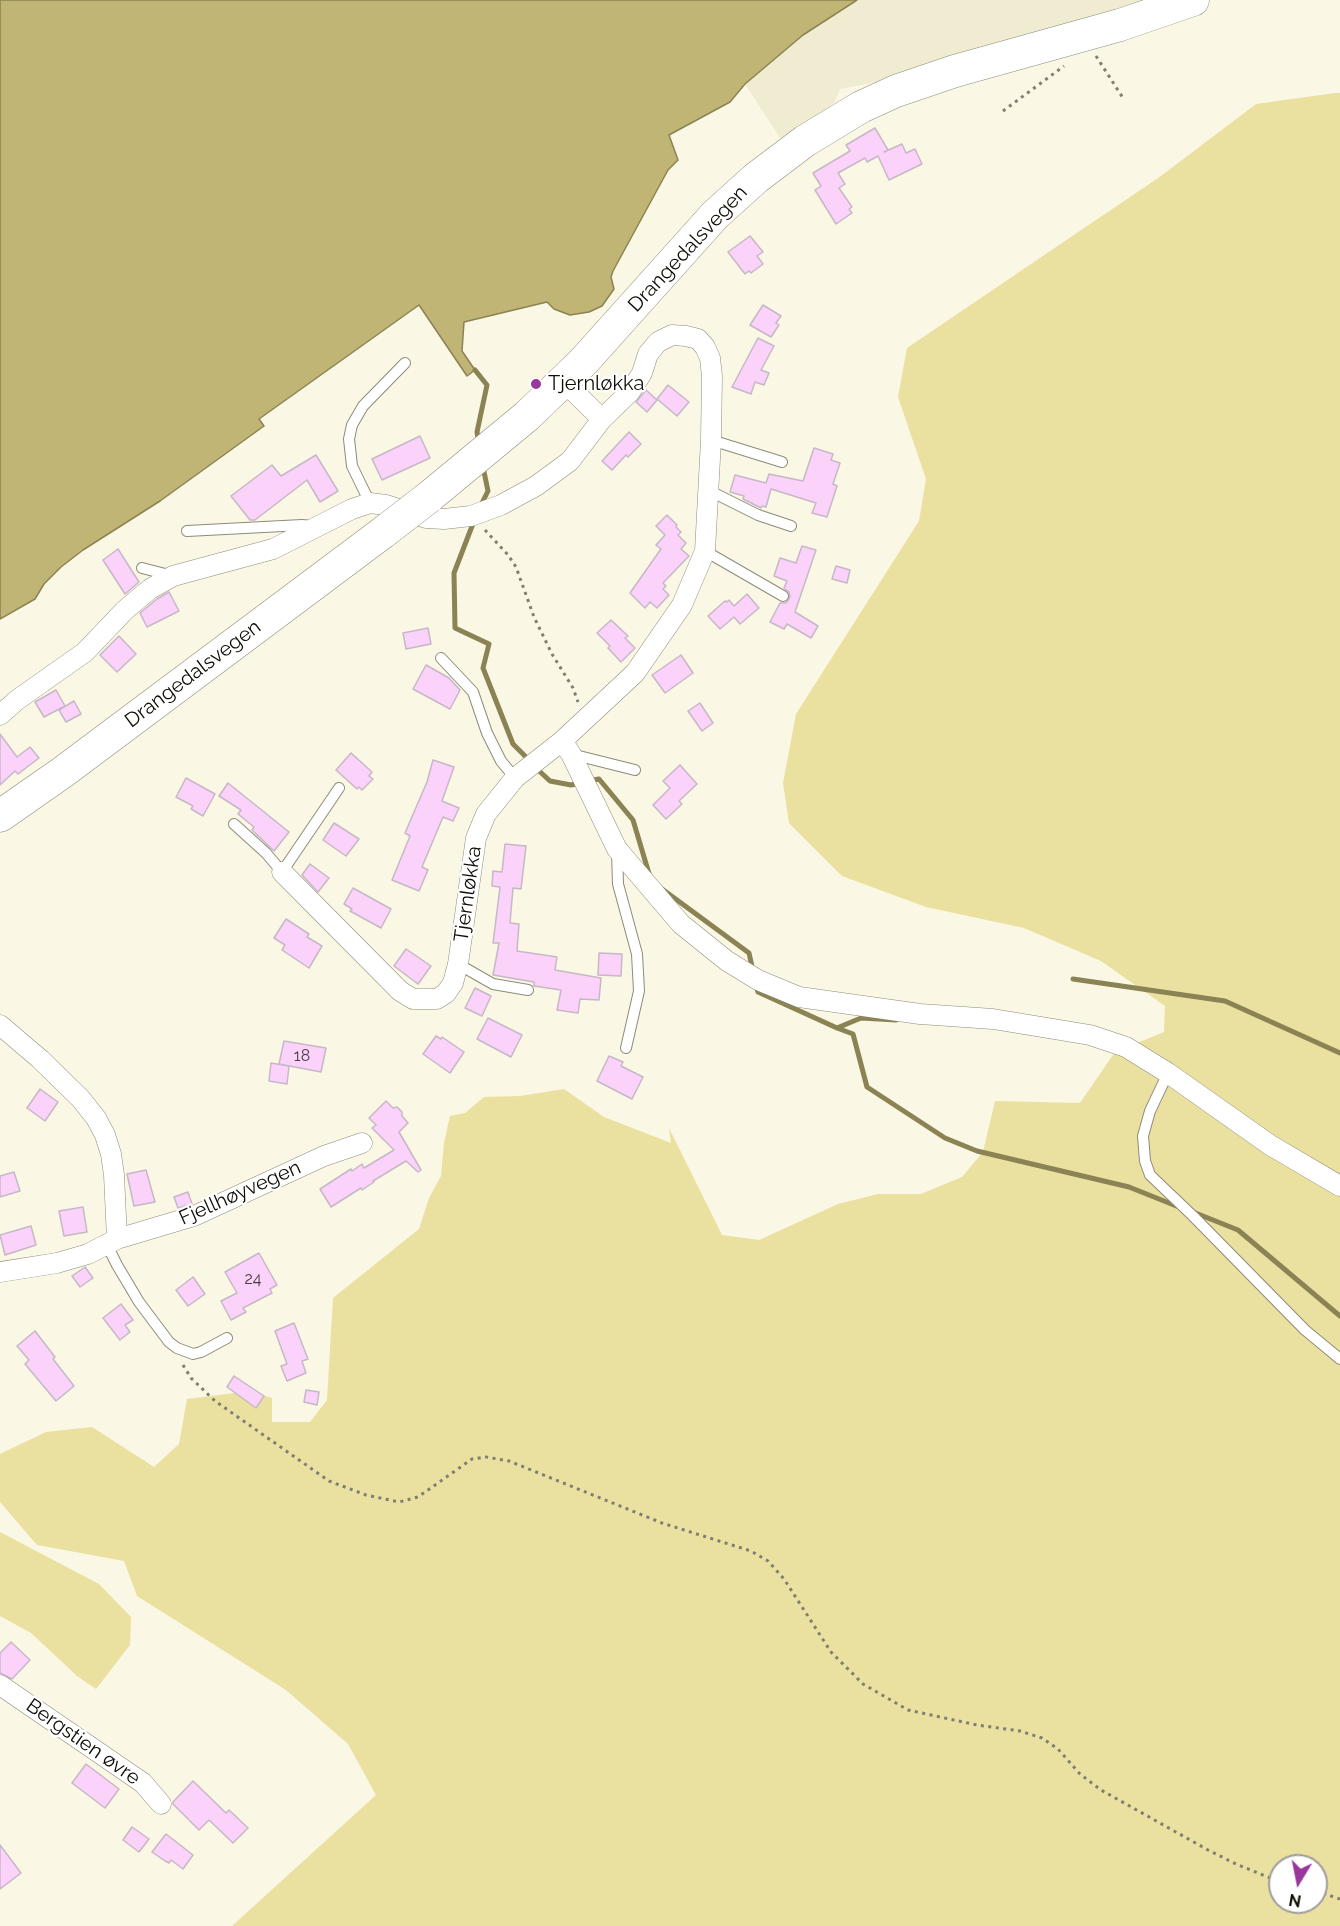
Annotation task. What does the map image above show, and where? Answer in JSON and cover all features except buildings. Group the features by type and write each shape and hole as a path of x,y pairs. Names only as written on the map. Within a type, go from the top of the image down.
{"main road":[{"name":"Drangedalsvegen","path":"0,816 63,772 385,531 492,446 563,381 607,336 715,215 764,172 805,141 861,107 914,84 966,67 1120,26 1193,0"}],"street":[{"name":"Tjernløkka","path":"282,872 400,991 413,999 437,999 446,993 453,983 459,964 476,838 486,814 515,778 567,747 585,721 635,673 682,605 705,551 711,440 710,358 698,339 672,335 658,342 648,354 642,373 630,392 602,419 570,461 536,486 501,505 471,516 444,519 426,518 386,505 370,503"},
{"path":"563,381 602,419"},
{"path":"0,715 17,700 85,652 125,610 150,589 173,576 273,549 352,509 370,503"},
{"path":"567,747 617,849 681,924 727,961 758,980 799,997 920,1014 993,1020 1090,1035 1126,1047 1168,1073 1270,1145 1340,1186"},
{"path":"0,1025 80,1098 96,1118 105,1135 114,1175 112,1242"},
{"name":"Fjellhøyvegen","path":"0,1272 57,1263 88,1254 112,1242 194,1216 324,1156 362,1143"},
{"name":"Bergstien øvre","path":"0,1685 143,1783 161,1804"}],"lane":[{"path":"370,503 352,466 349,439 352,425 363,406 405,363"},
{"path":"711,440 782,462"},
{"path":"708,490 758,515 791,526"},
{"path":"187,531 302,525 318,527"},
{"path":"705,551 783,596"},
{"path":"142,568 173,576"},
{"path":"441,658 473,692 487,733 501,761 515,778"},
{"path":"567,747 635,770"},
{"path":"234,824 266,853 282,872 339,788"},
{"path":"617,849 618,884 637,954 639,991 626,1048"},
{"path":"459,964 494,984 528,990"},
{"path":"1168,1073 1150,1111 1143,1136 1145,1161 1150,1175 1305,1330 1340,1359"},
{"path":"112,1242 117,1265 139,1302 169,1342 193,1354 227,1338"}],"path":[{"path":"1087,58 1096,56 1123,98"},
{"path":"1003,111 1069,62"},
{"path":"471,516 508,555 516,567 534,617 552,654 573,688 585,721"},
{"path":"169,1342 191,1378 215,1401 328,1481 366,1495 399,1502 418,1497 472,1459 486,1457 508,1461 662,1523 751,1551 768,1561 784,1579 831,1652 863,1684 908,1710 1020,1731 1042,1738 1058,1749 1080,1774 1101,1790 1227,1860 1268,1877"}],"shaded area":[{"path":"0,0 857,0 803,35 745,84 730,102 669,135 678,160 668,170 613,271 611,277 614,289 602,306 589,312 570,315 554,309 547,302 464,322 462,351 475,370 467,376 419,305 259,419 264,426 160,501 83,550 44,584 35,599 0,619"},
{"path":"857,0 1168,0 974,63 840,89 834,103 784,144 745,84 803,35"},
{"path":"1340,93 1340,1926 232,1926 376,1795 348,1744 286,1690 137,1596 124,1561 37,1545 0,1502 0,1454 46,1432 92,1427 154,1467 179,1444 187,1399 250,1391 272,1398 272,1422 310,1422 327,1400 333,1298 419,1229 429,1198 441,1176 444,1143 450,1116 465,1113 484,1097 520,1096 564,1089 604,1117 671,1143 669,1128 722,1235 759,1240 838,1204 878,1194 921,1194 962,1177 983,1152 995,1101 1080,1103 1115,1052 1164,1032 1165,1006 1101,961 1024,928 926,907 842,876 789,823 783,783 796,714 919,521 926,479 898,397 907,348 1161,176 1256,104"},
{"path":"0,1532 99,1584 131,1617 130,1645 96,1689 77,1676 31,1633 0,1616"}],"waterway":[{"path":"475,370 487,385 477,432 479,443"},
{"path":"480,507 488,491 483,467"},
{"path":"474,521 454,573 455,628 489,644 483,668 513,744 530,761"},
{"path":"536,768 550,781 571,785 580,783"},
{"path":"589,781 599,779 633,820 650,877"},
{"path":"662,889 749,953 753,971"},
{"path":"1073,979 1225,1001 1340,1053"},
{"path":"756,986 758,992 853,1034 867,1087 945,1138 977,1151 1129,1187 1179,1207"},
{"path":"837,1028 861,1018 896,1020"},
{"path":"1193,1212 1238,1230 1340,1316"}],"place":[{"name":"Tjernløkka","path":"536,384"}]}
